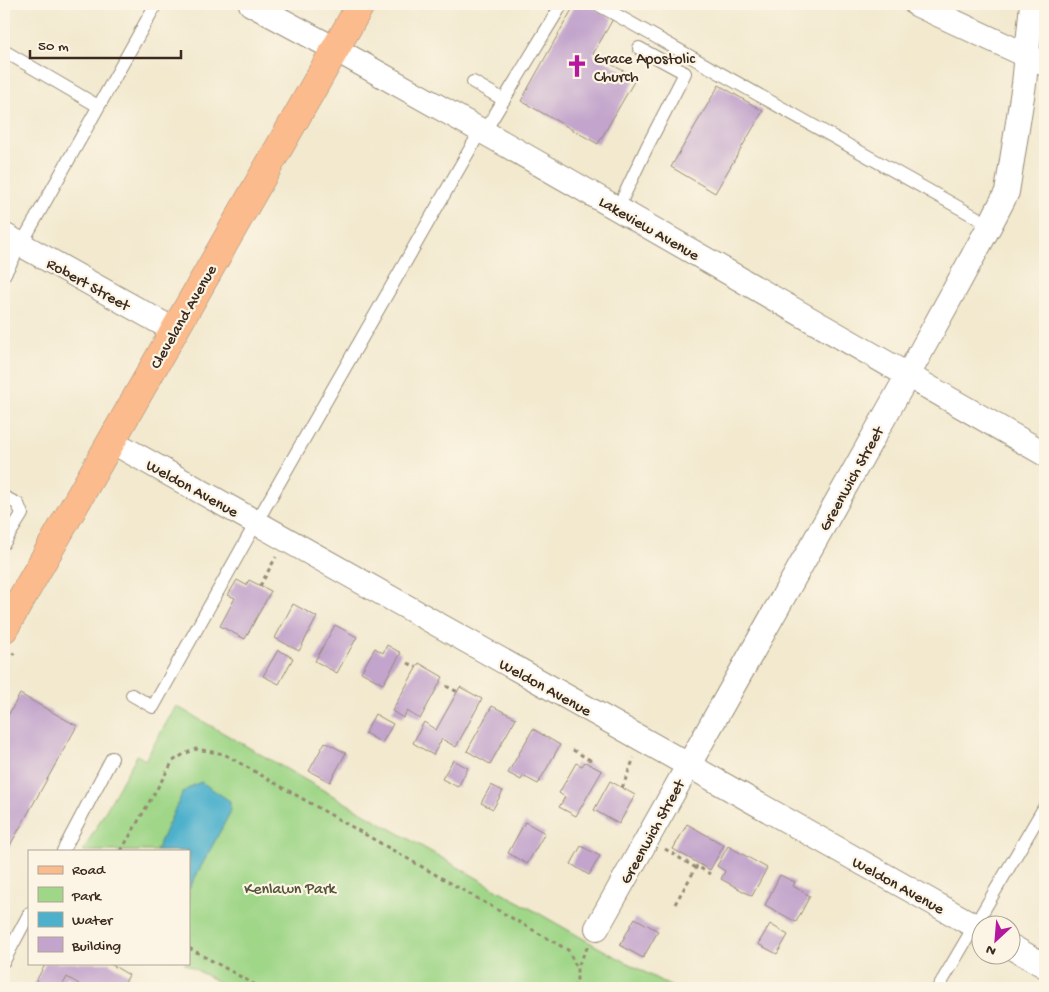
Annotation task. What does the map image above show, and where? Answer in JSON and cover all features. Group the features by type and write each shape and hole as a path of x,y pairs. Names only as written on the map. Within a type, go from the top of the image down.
{"main road":[{"name":"Cleveland Avenue","path":"8,627 111,441 335,48 356,5"}],"street":[{"name":"Lakeview Avenue","path":"252,4 481,130 1045,454"},
{"path":"916,4 1036,60"},
{"name":"Greenwich Street","path":"597,928 908,375 1007,192 1024,84 1036,60 1032,4"},
{"name":"Robert Street","path":"12,240 174,330"},
{"name":"Weldon Avenue","path":"111,441 972,926"},
{"path":"1022,953 1045,966"}],"lane":[{"path":"4,275 12,240 98,106 156,4"},
{"path":"132,696 153,707 481,130 489,124 562,4"},
{"path":"597,4 990,225"},
{"path":"618,208 685,74 640,48"},
{"path":"4,51 98,106"},
{"path":"473,82 504,100"},
{"path":"4,497 18,504 22,514 4,544"},
{"path":"63,850 112,758"},
{"path":"986,914 1045,806"},
{"path":"4,961 28,916"},
{"path":"938,988 972,938"}],"path":[{"path":"260,586 286,539"},
{"path":"8,627 16,656"},
{"path":"408,663 416,667"},
{"path":"446,686 458,692"},
{"path":"622,788 631,763 644,740"},
{"path":"123,850 173,761 196,749 224,754 568,950 578,968 574,988"},
{"path":"573,750 590,760 588,764"},
{"path":"647,838 696,868 697,866 710,874"},
{"path":"675,904 696,868"},
{"path":"190,949 260,988"}],"green space":[{"name":"Kenlawn Park","path":"176,706 596,946 674,988 229,988 186,964 190,964 190,850 84,850 137,755 145,760"}],"water":[{"path":"201,782 230,801 230,813 190,887 190,850 156,850 183,792"}],"building":[{"name":"Grace Apostolic Church","path":"575,4 586,4 613,19 593,54 636,78 598,144 521,101"},
{"path":"719,85 763,111 715,193 671,167"},
{"path":"237,580 246,585 249,580 271,591 245,639 220,626 235,598 228,595"},
{"path":"293,604 317,617 299,651 275,638"},
{"path":"335,625 357,637 337,673 315,661"},
{"path":"387,645 401,653 383,684 361,672 375,648 383,653"},
{"path":"278,650 293,658 279,684 263,676"},
{"path":"419,663 443,677 420,719 407,711 403,718 392,711"},
{"path":"460,687 482,699 456,747 442,739 433,755 413,743 424,722 436,730"},
{"path":"20,694 77,726 4,856 4,723"},
{"path":"492,706 516,718 490,764 467,751"},
{"path":"375,714 393,724 382,743 365,733"},
{"path":"533,729 560,745 538,784 523,776 521,780 508,773"},
{"path":"325,742 346,753 330,782 309,771"},
{"path":"453,760 468,768 458,787 442,779"},
{"path":"585,762 602,771 576,816 559,807 565,797 559,793 576,763 582,766"},
{"path":"610,781 635,795 619,824 594,810"},
{"path":"491,785 503,791 493,809 481,803"},
{"path":"525,822 545,833 527,864 508,853"},
{"path":"687,824 724,845 710,870 673,849"},
{"path":"581,846 600,856 589,875 571,864"},
{"path":"728,846 767,868 752,896 721,879 725,871 717,866"},
{"path":"780,875 795,882 793,886 810,896 796,922 765,905"},
{"path":"635,918 658,931 643,958 620,945"},
{"path":"770,924 788,935 777,954 758,944"},
{"path":"45,964 111,964 129,975 122,988 77,988 79,984 67,977 61,988 32,988"}],"place":[{"name":"Grace Apostolic Church","path":"577,66"}]}
